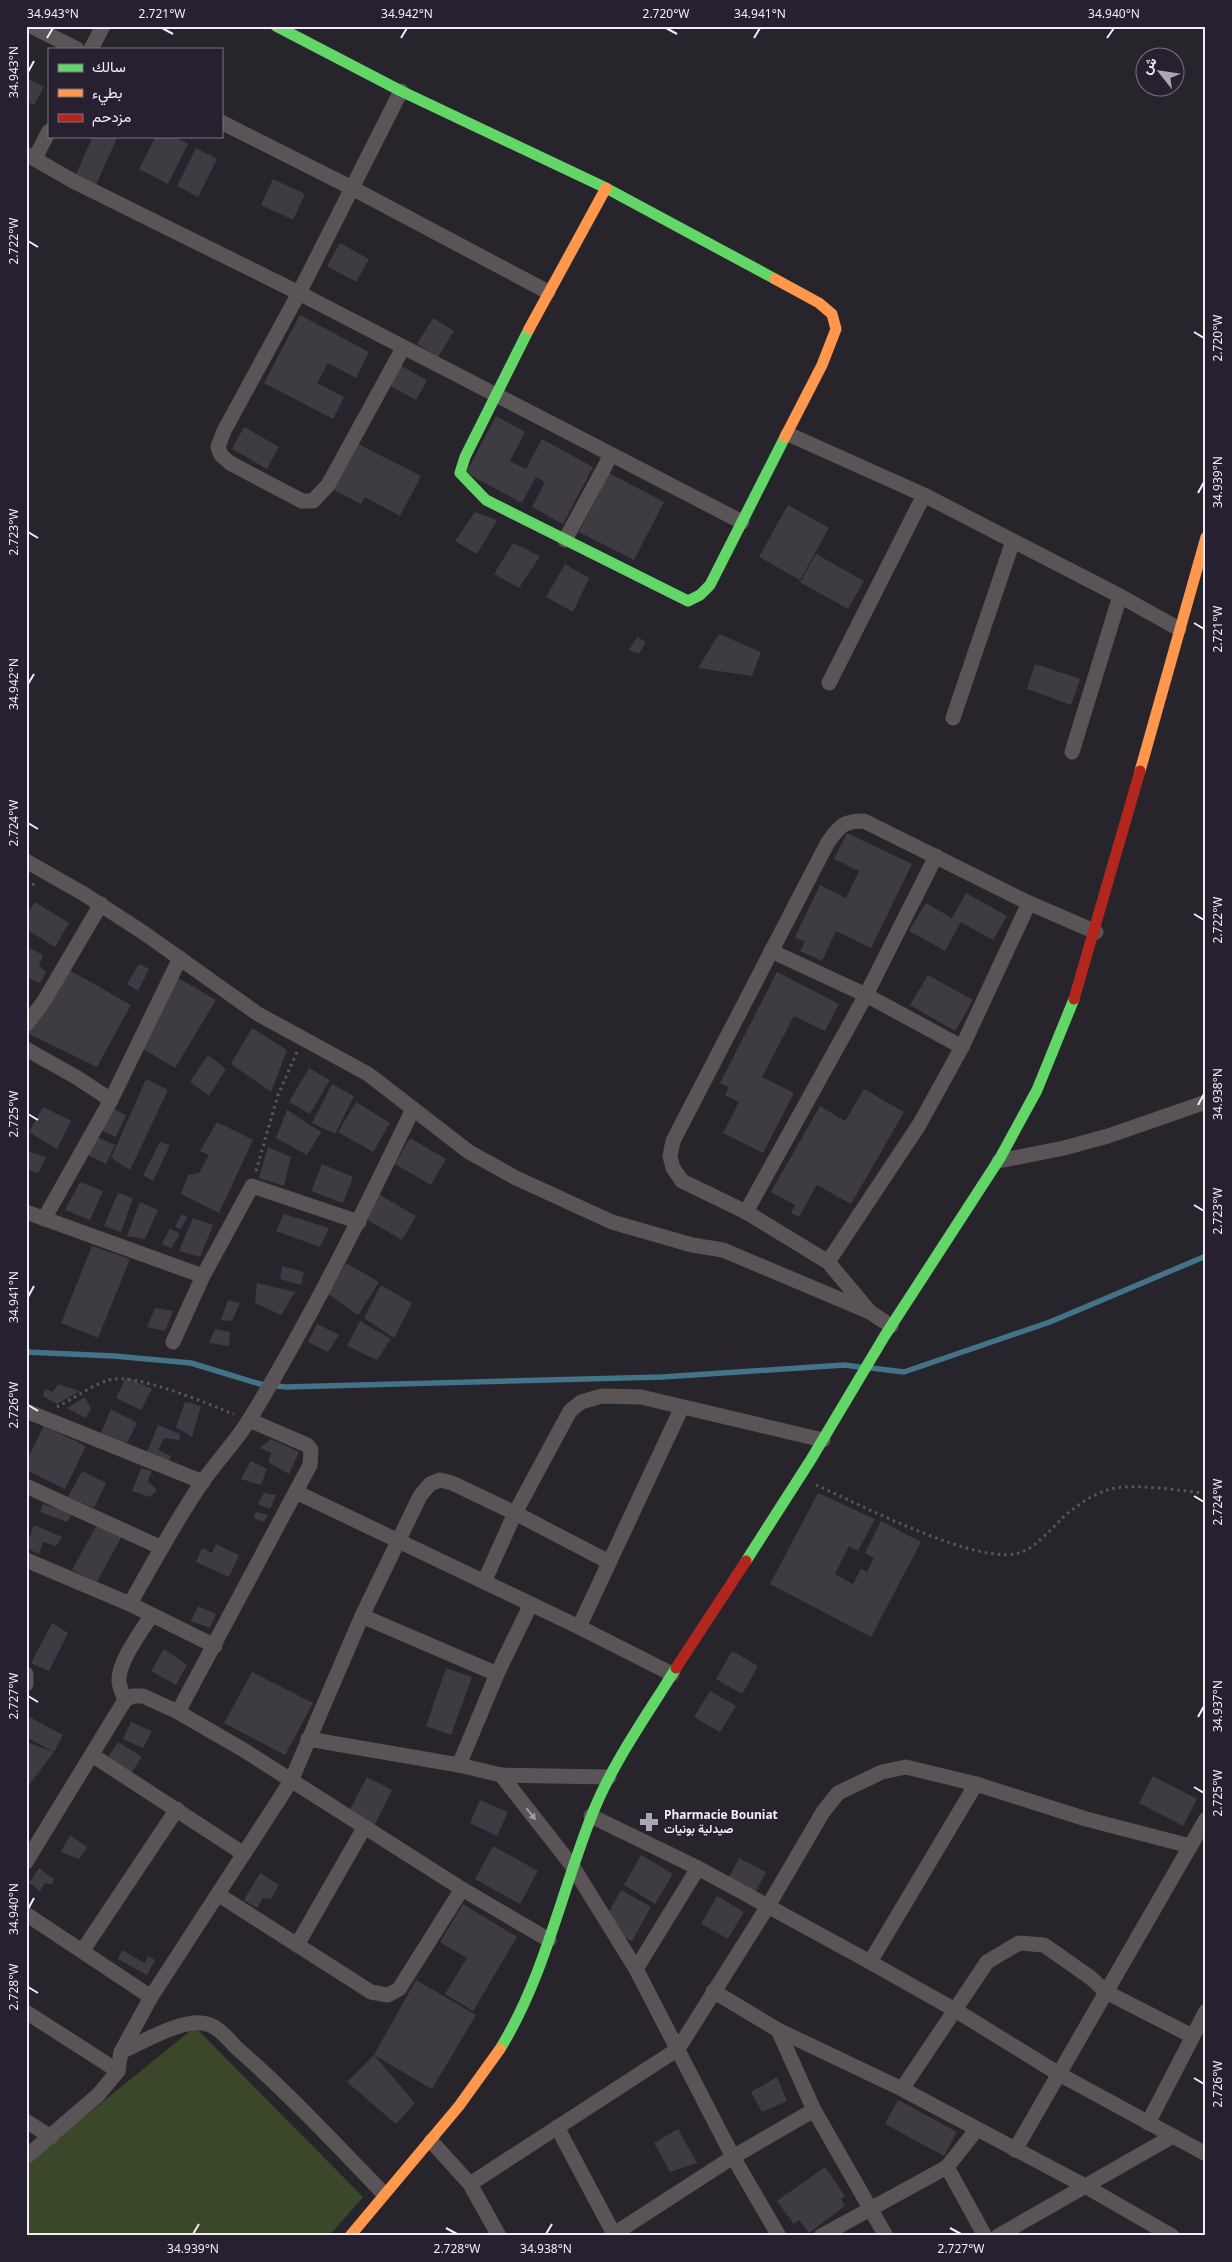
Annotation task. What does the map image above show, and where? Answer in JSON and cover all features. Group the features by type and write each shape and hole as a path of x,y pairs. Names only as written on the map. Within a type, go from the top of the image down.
{"street":[{"path":"31,26 75,48"},
{"path":"92,48 103,26"},
{"path":"276,26 401,91 606,188 819,303 832,314 836,328 822,365 788,434 710,585 700,595 688,602 486,500 460,473 464,457 548,292 606,188"},
{"path":"401,91 299,293 224,431 218,447 221,456 230,463 302,501 313,502 328,485 403,348"},
{"path":"222,123 352,188 548,292"},
{"path":"48,132 31,156 72,181 299,293 742,522"},
{"path":"788,434 924,495 1120,596 1179,629"},
{"path":"566,540 611,455"},
{"path":"829,684 924,495"},
{"path":"350,2236 383,2193 432,2140 476,2084 516,2022 537,1975 591,1816 609,1777 672,1674 800,1477 890,1326 999,1161 1052,1060 1073,1005 1096,932 1206,537"},
{"path":"953,718 1013,541"},
{"path":"1072,752 1120,596"},
{"path":"870,1312 828,1262 746,1212 682,1181 673,1168 670,1156 673,1141 828,842 839,827 850,821 864,821 1029,903 1096,932"},
{"path":"746,1212 866,995 936,856"},
{"path":"26,861 100,904 180,958 237,1000 304,1040 368,1074 469,1152 516,1178 612,1222 692,1245 723,1250 870,1312 890,1326"},
{"path":"828,1262 919,1125 962,1047 1029,903"},
{"path":"26,1026 44,1001 100,904"},
{"path":"771,951 866,995 962,1047"},
{"path":"44,1219 111,1100 180,958"},
{"path":"26,1049 76,1077 111,1100"},
{"path":"999,1161 1064,1148 1108,1136 1206,1102"},
{"path":"130,1604 202,1482 249,1420 271,1383 359,1222 413,1109"},
{"path":"173,1342 203,1276 252,1186 359,1222"},
{"path":"26,1212 203,1276"},
{"path":"484,1582 515,1513 570,1412 581,1402 602,1396 640,1397 823,1440"},
{"path":"579,1627 682,1407"},
{"path":"33,1414 202,1482"},
{"path":"178,1712 215,1646 310,1465 311,1450 307,1445 249,1420"},
{"path":"26,2157 52,2137 98,2095 118,2071 121,2052 151,1997 219,1895 291,1781 362,1616 420,1496 430,1484 440,1480 452,1483 515,1513 609,1562"},
{"path":"26,1486 162,1548"},
{"path":"296,1492 579,1627 672,1674"},
{"path":"26,1560 130,1604 215,1646"},
{"path":"459,1765 497,1674 531,1604"},
{"path":"125,1700 119,1682 120,1674 125,1660 151,1616"},
{"path":"362,1616 497,1674"},
{"path":"26,1674 26,1684"},
{"path":"26,1862 125,1700 133,1696 143,1696 178,1712 462,1889 549,1940"},
{"path":"308,1739 459,1765 501,1775 609,1777"},
{"path":"92,1754 244,1854"},
{"path":"470,2184 556,2126 678,2049 768,1906 823,1812 838,1793 882,1772 906,1767 976,1784 1086,1819 1190,1846"},
{"path":"501,1775 573,1867 636,1969 734,2157 779,2236"},
{"path":"870,1962 976,1784"},
{"path":"82,1950 177,1809"},
{"path":"591,1816 698,1868 870,1962 955,2010 1059,2074 1206,2154"},
{"path":"1015,2150 1206,1819"},
{"path":"297,1945 364,1828"},
{"path":"636,1969 698,1868"},
{"path":"219,1895 372,1992 388,1995 399,1989 462,1889"},
{"path":"26,1914 151,1997"},
{"path":"902,2089 987,1962 1019,1943 1044,1945 1092,1978 1106,1992 1192,2036"},
{"path":"713,1991 778,2030 902,2089 1085,2186 1172,2236"},
{"path":"1148,2123 1206,2011"},
{"path":"26,2012 118,2071"},
{"path":"121,2052 183,2025 195,2022 208,2024 220,2032 282,2088 383,2193"},
{"path":"778,2030 814,2110 886,2236"},
{"path":"556,2126 615,2235 734,2157 814,2110"},
{"path":"26,2121 52,2137"},
{"path":"821,2236 870,2207 947,2167 977,2129"},
{"path":"998,2236 1173,2136"},
{"path":"432,2140 470,2184 499,2236"},
{"path":"947,2167 985,2236"}],"path":[{"path":"252,1186 278,1095 290,1064 304,1040"},
{"path":"33,1414 110,1380 132,1380 162,1388 249,1420"},
{"path":"800,1477 962,1547 1001,1556 1022,1552 1074,1508 1108,1490 1131,1487 1206,1493"}],"green space":[{"path":"195,2027 363,2197 329,2236 26,2236 26,2164"}],"building":[{"path":"26,78 44,87 34,105 26,101"},
{"path":"92,138 117,138 93,191 73,181"},
{"path":"155,138 177,138 188,144 168,184 139,169"},
{"path":"196,148 217,159 198,197 177,186"},
{"path":"273,179 305,194 293,220 261,205"},
{"path":"340,243 369,259 356,282 327,266"},
{"path":"300,315 369,352 356,378 328,363 317,383 344,397 333,419 264,383"},
{"path":"433,318 454,331 438,357 417,344"},
{"path":"396,363 427,380 416,400 385,383"},
{"path":"496,416 525,432 510,461 526,469 542,439 593,467 563,524 532,507 545,482 536,477 522,503 466,473"},
{"path":"244,427 279,447 267,469 232,449"},
{"path":"356,443 421,476 400,516 365,497 361,504 332,489"},
{"path":"609,473 664,502 634,560 579,532"},
{"path":"788,505 829,528 800,580 759,557"},
{"path":"475,512 497,520 477,554 455,541"},
{"path":"513,543 540,556 519,588 494,574"},
{"path":"816,554 864,581 848,609 800,582"},
{"path":"565,564 589,578 573,612 546,597"},
{"path":"719,634 761,652 752,676 698,668"},
{"path":"637,637 646,642 639,654 629,650"},
{"path":"1035,664 1080,679 1071,705 1027,689"},
{"path":"847,833 912,864 871,948 836,931 822,961 800,951 805,942 795,937 820,885 846,898 859,871 834,859"},
{"path":"966,893 1007,916 993,940 961,922 945,951 909,931 926,903 952,918"},
{"path":"35,902 69,923 55,947 26,929 26,916"},
{"path":"29,948 43,955 39,966 46,972 40,983 26,977 26,953"},
{"path":"139,964 149,969 138,991 127,984"},
{"path":"64,967 131,1005 97,1067 29,1034"},
{"path":"777,972 839,1004 825,1031 794,1016 762,1077 794,1093 763,1153 723,1133 739,1102 725,1095 729,1087 720,1083"},
{"path":"928,975 973,1000 955,1031 910,1005"},
{"path":"178,978 216,1000 175,1068 142,1048"},
{"path":"252,1028 287,1050 271,1092 231,1064"},
{"path":"208,1055 226,1069 209,1096 190,1082"},
{"path":"309,1068 330,1080 310,1114 289,1102"},
{"path":"146,1079 168,1090 130,1170 111,1158"},
{"path":"332,1084 354,1096 335,1134 312,1123"},
{"path":"864,1089 904,1112 851,1204 817,1185 799,1217 791,1213 795,1205 771,1192 820,1106 845,1121"},
{"path":"356,1102 390,1123 373,1152 338,1132"},
{"path":"101,1103 126,1115 116,1137 90,1125"},
{"path":"43,1107 71,1121 57,1149 29,1132"},
{"path":"287,1110 321,1132 307,1155 276,1138"},
{"path":"217,1122 253,1140 219,1213 181,1194 188,1175 199,1173 209,1155 200,1151"},
{"path":"88,1133 115,1145 106,1164 80,1151"},
{"path":"410,1138 446,1159 431,1185 395,1164"},
{"path":"160,1142 170,1145 153,1181 143,1175"},
{"path":"268,1147 291,1157 284,1186 259,1178"},
{"path":"26,1151 46,1157 38,1174 26,1168"},
{"path":"322,1164 353,1177 343,1203 311,1191"},
{"path":"80,1182 103,1191 90,1220 65,1210"},
{"path":"118,1193 133,1198 121,1232 104,1226"},
{"path":"378,1194 416,1216 402,1240 364,1218"},
{"path":"140,1202 158,1210 145,1239 127,1236"},
{"path":"182,1214 187,1217 181,1229 175,1227"},
{"path":"284,1214 329,1228 320,1247 276,1231"},
{"path":"193,1218 213,1225 200,1257 179,1251"},
{"path":"170,1228 180,1234 171,1248 162,1244"},
{"path":"92,1246 130,1259 98,1338 61,1323"},
{"path":"346,1263 379,1282 358,1315 328,1294"},
{"path":"282,1266 304,1272 301,1285 280,1279"},
{"path":"257,1283 295,1292 281,1315 255,1303"},
{"path":"381,1285 412,1303 394,1338 364,1318"},
{"path":"228,1300 240,1303 232,1321 221,1320"},
{"path":"155,1308 173,1311 165,1331 147,1327"},
{"path":"360,1321 391,1339 377,1360 347,1346"},
{"path":"317,1324 339,1335 328,1352 308,1342"},
{"path":"215,1329 230,1332 229,1346 209,1343"},
{"path":"126,1377 152,1389 141,1410 116,1398"},
{"path":"58,1384 80,1391 57,1404 43,1396 45,1389 53,1392"},
{"path":"85,1397 91,1409 86,1418 67,1408"},
{"path":"185,1402 201,1406 192,1437 176,1427"},
{"path":"111,1409 137,1423 127,1443 101,1433"},
{"path":"158,1425 180,1434 179,1440 164,1438 158,1450 171,1456 169,1462 147,1452"},
{"path":"44,1426 86,1446 65,1489 26,1470 26,1462"},
{"path":"271,1439 299,1452 289,1474 268,1462 271,1453 260,1448"},
{"path":"251,1461 267,1469 261,1485 241,1479"},
{"path":"141,1468 152,1471 148,1481 157,1490 150,1497 132,1491"},
{"path":"82,1471 106,1483 94,1508 68,1497"},
{"path":"264,1493 276,1495 270,1509 258,1504"},
{"path":"818,1493 875,1519 858,1551 849,1546 835,1574 853,1584 861,1569 867,1572 874,1558 865,1553 881,1521 921,1542 871,1637 770,1584"},
{"path":"43,1504 73,1513 67,1522 40,1512"},
{"path":"256,1512 268,1515 264,1522 253,1518"},
{"path":"98,1523 122,1536 97,1582 72,1570"},
{"path":"34,1525 62,1537 56,1546 43,1542 39,1554 26,1548"},
{"path":"216,1544 239,1555 229,1577 196,1562 202,1548 212,1553"},
{"path":"198,1606 216,1614 210,1628 191,1621"},
{"path":"52,1623 68,1633 49,1671 31,1663"},
{"path":"164,1649 187,1665 176,1685 151,1671"},
{"path":"732,1651 758,1666 742,1694 716,1679"},
{"path":"446,1668 472,1677 451,1735 426,1726"},
{"path":"252,1672 313,1703 285,1755 224,1723"},
{"path":"710,1691 736,1706 720,1732 694,1717"},
{"path":"26,1715 63,1735 54,1752 26,1737"},
{"path":"131,1722 152,1731 143,1748 123,1739"},
{"path":"26,1742 54,1752 26,1789"},
{"path":"118,1742 142,1757 130,1775 107,1759"},
{"path":"1153,1776 1197,1799 1183,1826 1139,1803"},
{"path":"367,1777 392,1790 374,1826 348,1813"},
{"path":"480,1800 508,1812 497,1836 470,1823"},
{"path":"70,1835 87,1847 79,1859 61,1852"},
{"path":"493,1846 538,1871 520,1904 475,1879"},
{"path":"641,1855 673,1874 655,1904 624,1885"},
{"path":"739,1858 766,1872 755,1893 728,1879"},
{"path":"39,1868 54,1879 52,1885 45,1883 40,1891 29,1883"},
{"path":"260,1873 279,1885 271,1899 263,1898 257,1908 244,1900"},
{"path":"621,1890 651,1907 632,1941 623,1936 609,1912"},
{"path":"717,1896 744,1912 728,1939 701,1924"},
{"path":"463,1904 517,1937 473,2011 445,1994 467,1958 440,1942"},
{"path":"122,1950 145,1963 148,1956 155,1960 147,1975 118,1959"},
{"path":"416,1980 476,2015 432,2089 374,2055"},
{"path":"374,2055 415,2103 396,2124 347,2082"},
{"path":"777,2077 787,2101 762,2112 751,2092"},
{"path":"898,2100 957,2132 944,2156 885,2124"},
{"path":"678,2129 697,2163 670,2172 654,2143"},
{"path":"825,2167 845,2196 841,2199 845,2206 809,2233 799,2220 794,2224 777,2201"}],"waterway":[{"path":"871,1368 904,1372 1050,1322 1206,1256"},
{"path":"26,1352 114,1356 191,1363 260,1384 286,1387 662,1377 844,1365 860,1367"}],"traffic: fast":[{"path":"276,26 401,91 606,188 775,279"},
{"path":"529,329 465,457 460,473 486,500 688,601 700,595 710,585 785,437"},
{"path":"746,1561 810,1461 884,1337 1000,1158 1037,1090 1074,999"},
{"path":"500,2049 515,2022 540,1965 579,1849 598,1800 629,1742 676,1668"}],"traffic: slow":[{"path":"529,329 606,188"},
{"path":"775,279 819,303 832,314 836,329 822,365 785,437"},
{"path":"1140,771 1206,537"},
{"path":"350,2236 459,2106 500,2049"}],"traffic: jam":[{"path":"1074,999 1140,771"},
{"path":"676,1668 746,1561"}],"place":[{"name":"Pharmacie Bouniat صيدلية بونيات","path":"649,1822"}]}
